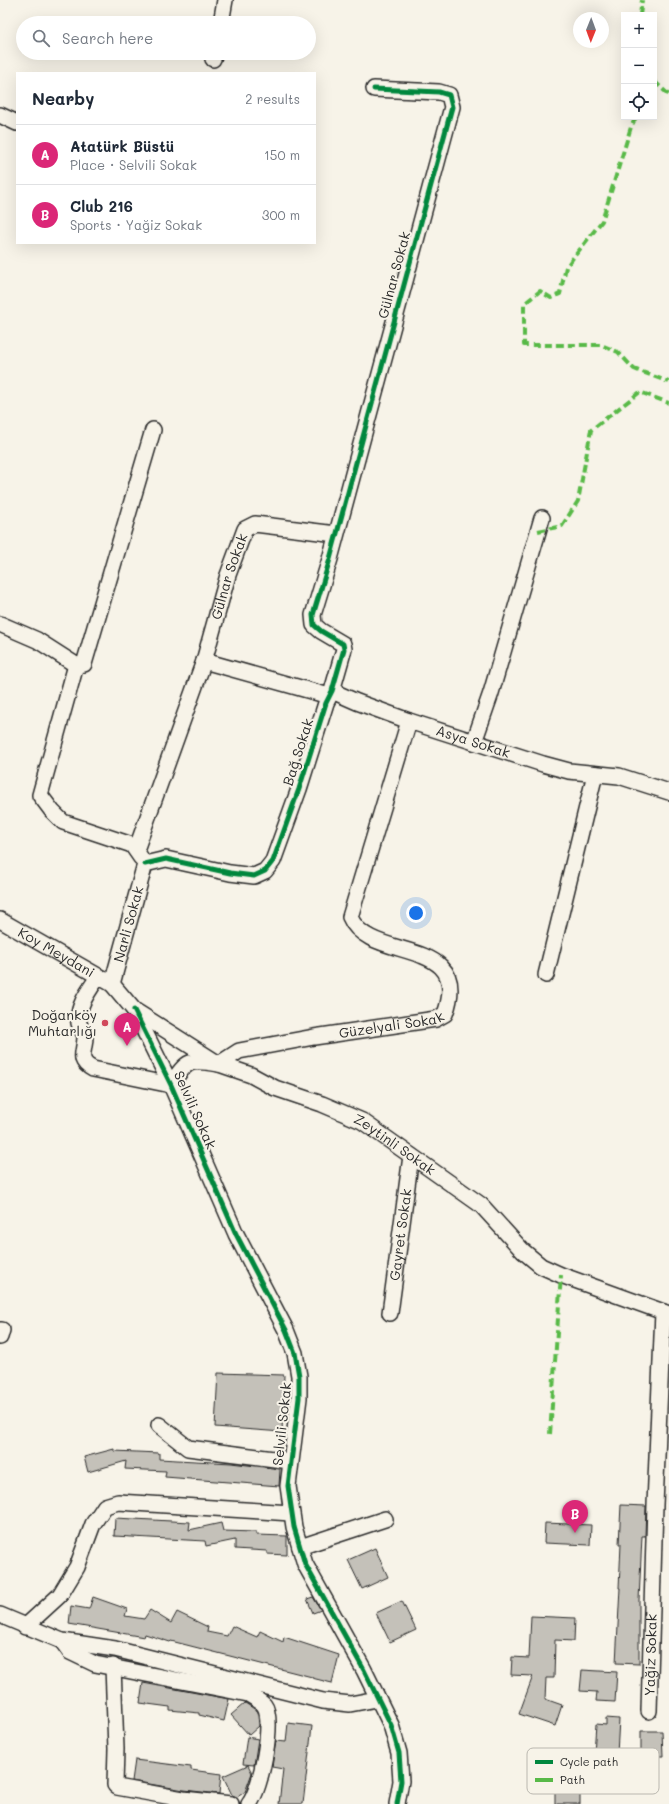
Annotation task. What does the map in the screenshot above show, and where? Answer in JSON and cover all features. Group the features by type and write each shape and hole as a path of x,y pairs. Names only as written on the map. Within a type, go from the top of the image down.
{"street":[{"path":"222,16 225,0"},
{"name":"Gülnar Sokak","path":"136,850 204,661 228,575 245,529 254,524 336,534 452,107 449,95 439,92 374,89"},
{"path":"0,115 16,123"},
{"path":"0,624 37,640 76,665 84,664 153,430"},
{"path":"474,742 491,694 542,518"},
{"name":"Bağ Sokak","path":"145,864 166,859 230,873 254,876 265,870 273,861 344,649 344,644 321,631 314,625 313,615 336,534"},
{"name":"Asya Sokak","path":"204,661 330,693 408,721 543,764 569,771 619,776 669,792"},
{"path":"76,665 40,796 63,822 132,845 145,864"},
{"name":"Güzelyali Sokak","path":"219,1064 239,1051 314,1037 432,1020 445,1014 451,992 450,981 445,971 433,961 418,953 386,943 360,932 354,926 350,917 408,721"},
{"path":"546,975 595,774"},
{"name":"Narli Sokak","path":"112,984 145,864"},
{"name":"Koy Meydani","path":"0,920 112,984"},
{"path":"98,977 86,995 78,1017 79,1024 85,1034 82,1052 83,1060 88,1066 93,1069 171,1085 181,1068 197,1060 219,1064"},
{"name":"Zeytinli Sokak","path":"112,984 134,1010 219,1064 251,1075 275,1088 322,1104 362,1121 481,1205 523,1250 541,1266 561,1275 666,1313"},
{"name":"Selvili Sokak","path":"134,1010 171,1085 236,1234 286,1330 295,1353 299,1376 299,1398 288,1486 291,1513 305,1564 364,1670 391,1725 399,1753 401,1781 397,1804"},
{"name":"Gayret Sokak","path":"390,1313 411,1156"},
{"name":"Yağiz Sokak","path":"649,1711 655,1512 666,1313"},
{"path":"159,1424 188,1448 290,1461"},
{"path":"25,1627 60,1595 77,1567 93,1524 105,1506 118,1502 291,1513"},
{"path":"300,1547 385,1519"},
{"path":"0,1615 25,1627 62,1641 115,1649 324,1701 350,1704 377,1699"},
{"path":"62,1641 70,1652 95,1664 113,1666 248,1694 264,1705 269,1717 265,1762 249,1804"},
{"path":"113,1666 116,1749 115,1785 120,1789 182,1801 231,1804"}],"building":[{"path":"218,1373 284,1375 282,1432 215,1427"},
{"path":"114,1449 114,1451 159,1453 159,1459 231,1463 280,1469 279,1486 165,1477 166,1471 125,1469 126,1461 88,1472 84,1457"},
{"path":"621,1505 646,1506 645,1536 642,1536 639,1600 639,1664 616,1663 620,1588 621,1544 619,1544"},
{"path":"115,1518 190,1522 189,1530 221,1523 223,1531 256,1532 256,1535 287,1536 287,1555 267,1554 267,1551 235,1549 235,1540 206,1546 205,1541 114,1536"},
{"path":"545,1523 591,1525 590,1545 544,1543"},
{"path":"375,1548 388,1577 362,1589 348,1560"},
{"path":"93,1597 127,1609 125,1616 144,1619 150,1610 171,1623 177,1612 208,1627 207,1632 227,1636 232,1626 257,1637 260,1631 283,1642 284,1637 339,1655 332,1683 171,1641 170,1642 145,1634 144,1637 69,1624 71,1606 89,1609"},
{"path":"313,1597 321,1610 313,1613 307,1599"},
{"path":"402,1601 416,1630 390,1642 376,1613"},
{"path":"531,1616 575,1618 574,1641 555,1640 554,1678 546,1678 545,1699 562,1705 555,1726 519,1714 533,1676 511,1675 512,1657 529,1658"},
{"path":"582,1670 617,1672 615,1702 596,1701 597,1692 580,1691"},
{"path":"143,1683 229,1699 224,1721 199,1715 199,1713 170,1710 170,1707 140,1703"},
{"path":"245,1703 256,1710 258,1715 259,1726 249,1735 231,1715"},
{"path":"606,1718 619,1719 617,1748 594,1748 596,1724 606,1725"},
{"path":"288,1723 312,1726 303,1804 279,1804 283,1769 272,1767 276,1741 286,1742"},
{"path":"641,1731 662,1731 663,1756 659,1756 659,1748 641,1748"},
{"path":"247,1737 258,1739 254,1765 243,1764"},
{"path":"135,1760 191,1767 191,1770 221,1774 219,1794 184,1790 132,1781"},
{"path":"248,1765 252,1773 245,1792 237,1797 232,1795 223,1776"},
{"path":"555,1794 580,1794 580,1804 555,1804"}],"marked path":[{"path":"640,12 642,0"},
{"path":"657,84 669,95"},
{"path":"634,120 602,221 566,267 560,294 551,298 540,291 524,304 524,345 601,345 618,352 634,369 669,382"},
{"path":"538,531 562,526 578,501 591,430 640,392 669,403"},
{"path":"550,1434 561,1275"}],"cycle path":[{"path":"145,864 166,859 230,873 254,876 265,871 273,861 299,789 326,703 332,691 344,649 343,644 314,625 313,615 330,559 452,107 449,95 439,92 374,89"},
{"path":"134,1010 171,1085 236,1234 286,1330 295,1353 299,1376 299,1398 288,1486 294,1527 305,1564 364,1670 391,1725 399,1753 401,1781 397,1804"}],"place":[{"name":"Doğanköy Muhtarlığı","path":"105,1023"},
{"name":"Atatürk Büstü","path":"127,1046"},
{"name":"Club 216","path":"575,1533"}]}
